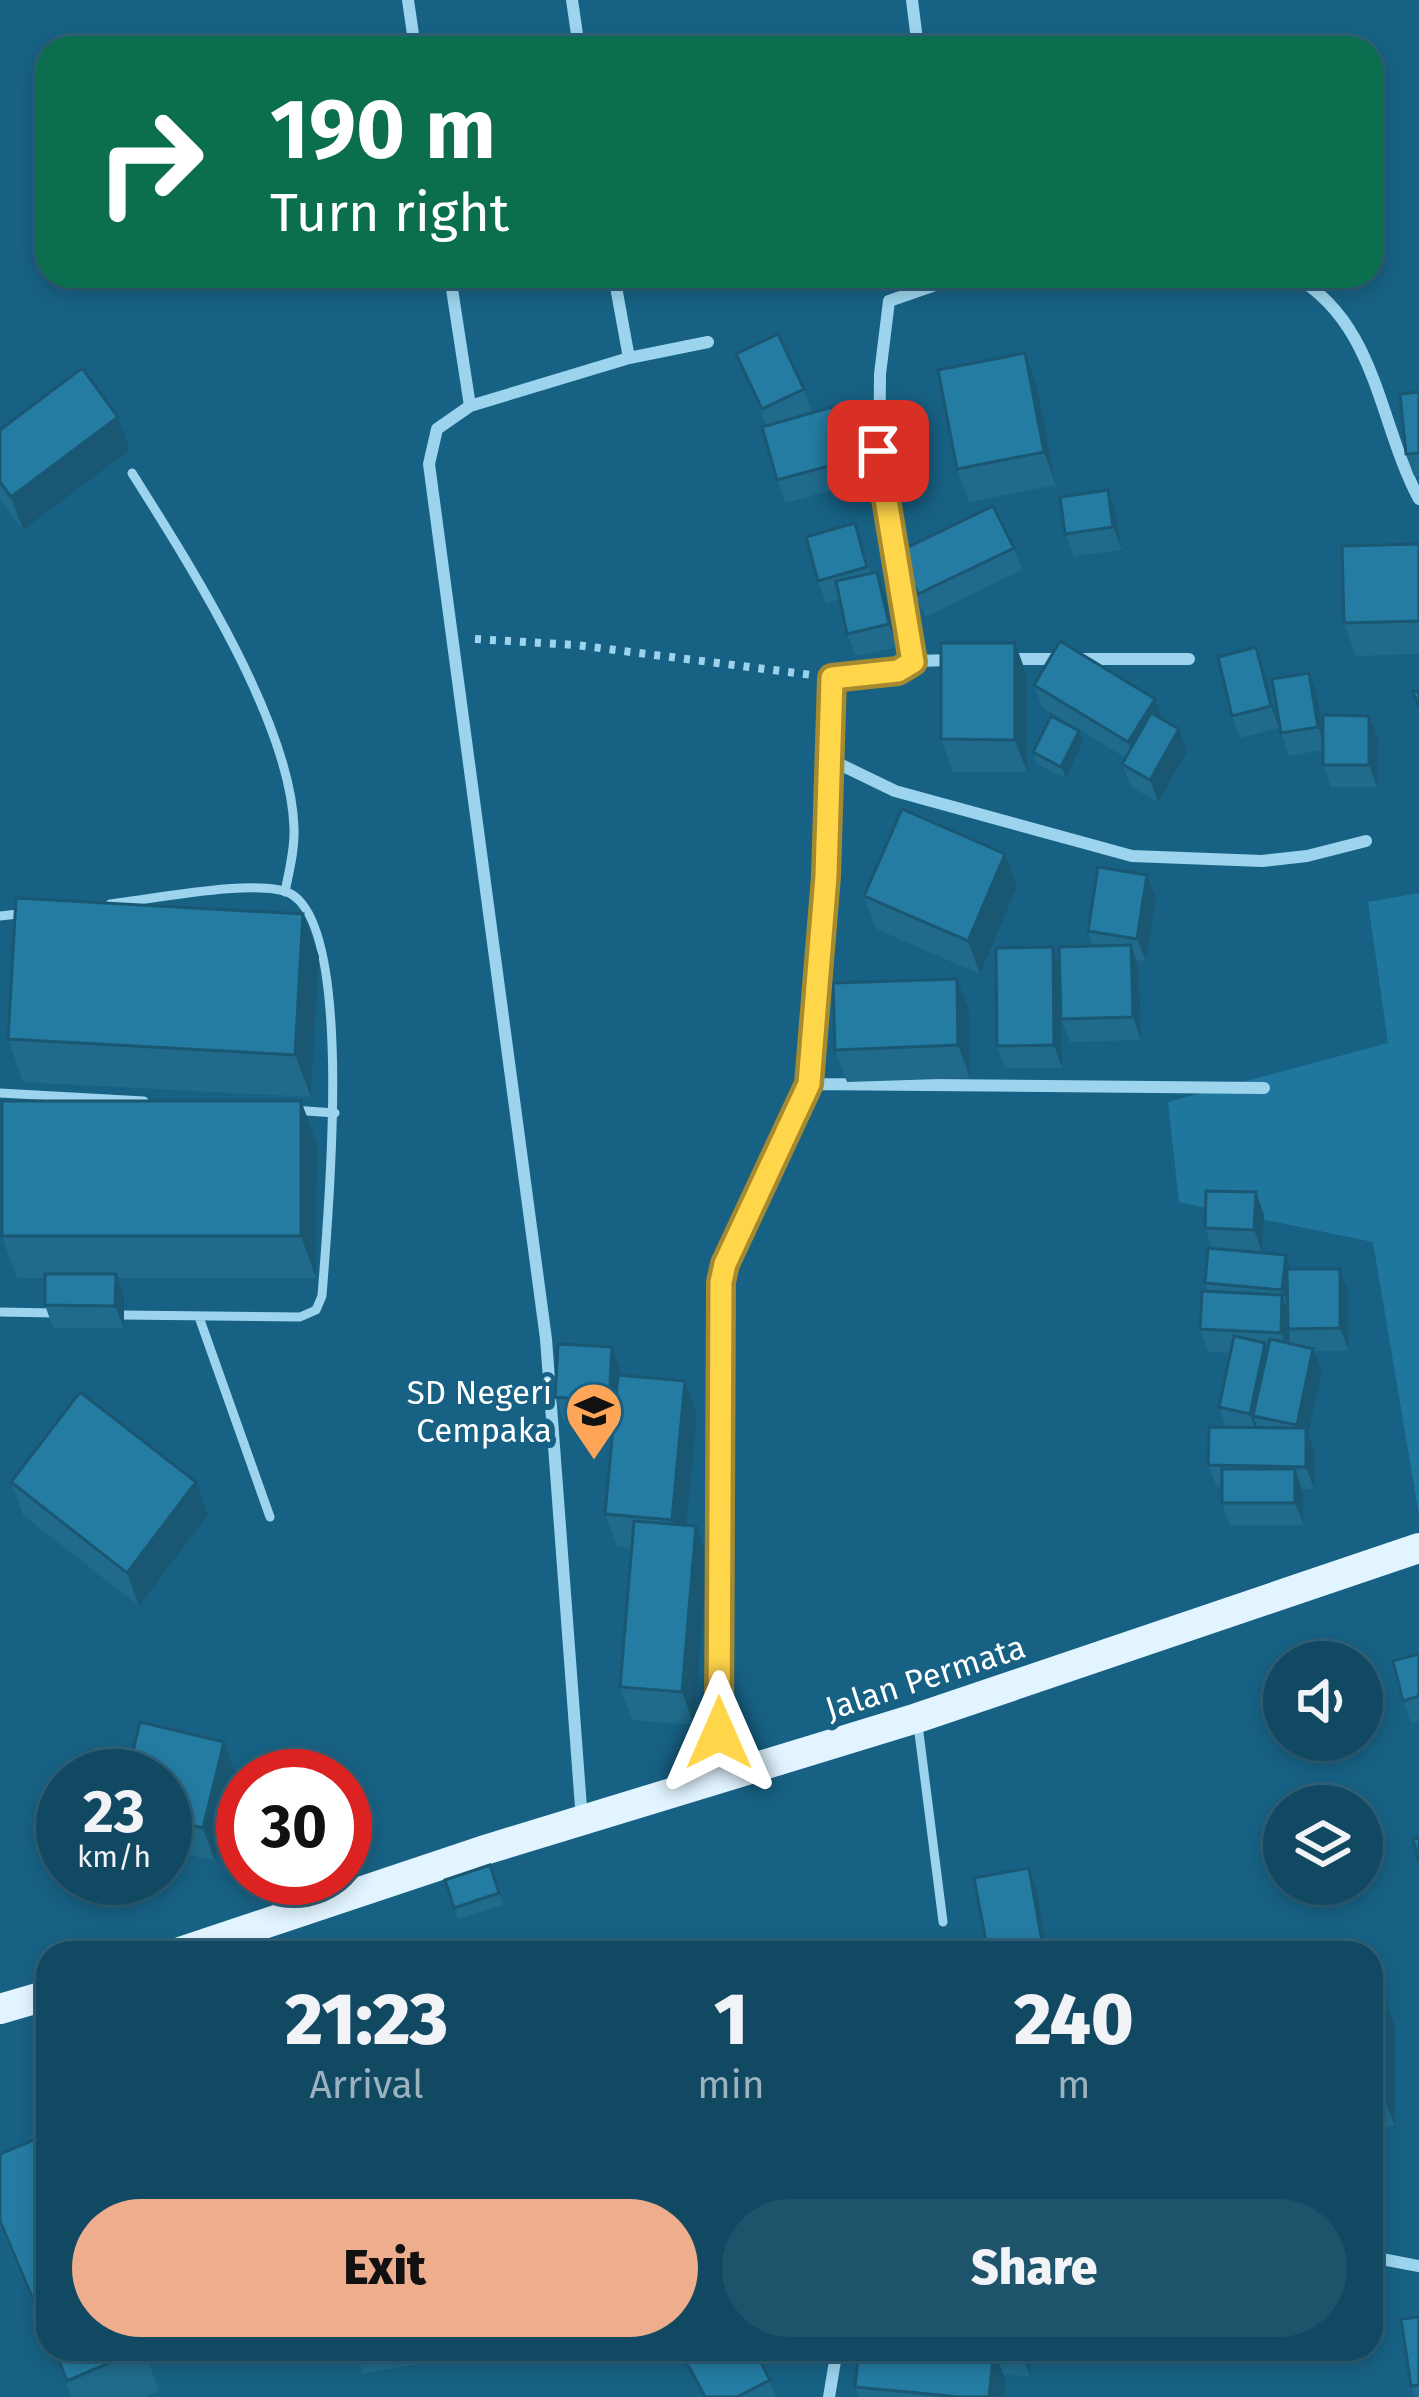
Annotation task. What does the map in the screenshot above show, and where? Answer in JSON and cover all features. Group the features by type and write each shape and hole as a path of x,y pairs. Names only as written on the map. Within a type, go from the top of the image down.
{"main road":[{"name":"Jalan Permata","path":"214,1941 917,1718 1419,1548"},
{"path":"0,2009 36,1998"}],"street":[{"path":"408,0 414,36"},
{"path":"572,0 577,36"},
{"path":"912,0 916,36"},
{"path":"452,288 470,406"},
{"path":"616,288 629,358"},
{"path":"913,662 879,476 882,340 889,301 926,288"},
{"path":"1310,288 1341,311 1379,390 1419,499"},
{"path":"582,1822 545,1339 429,464 437,429 470,406 629,358 708,342"},
{"path":"984,660 1189,659"},
{"path":"719,1780 718,1306 725,1264 809,1084 832,678 898,671 913,662 961,660"},
{"path":"829,759 895,791 1132,856 1262,861 1366,841"},
{"path":"809,1084 1264,1088"},
{"path":"1383,2259 1419,2266"},
{"path":"829,2397 835,2361"}],"lane":[{"path":"132,473 201,583 268,729 293,816 285,892"},
{"path":"94,906 261,888 285,892 305,907 324,964 334,1113 316,1310 300,1317 124,1315"},
{"path":"0,916 47,911"},
{"path":"0,1093 167,1103"},
{"path":"287,1110 334,1113"},
{"path":"0,1312 53,1313"},
{"path":"199,1317 270,1517"},
{"path":"917,1718 943,1922"}],"path":[{"path":"452,638 576,645 832,678"}],"shaded area":[{"path":"1419,893 1419,1515 1373,1242 1179,1202 1168,1102 1388,1043 1368,902"}],"building":[{"path":"778,334 804,389 762,409 736,354"},
{"path":"1025,353 1044,452 957,469 938,370"},
{"path":"82,368 118,417 11,497 0,482 0,430"},
{"path":"1419,392 1419,453 1406,454 1400,394"},
{"path":"832,407 847,461 777,480 762,427"},
{"path":"1108,490 1113,527 1065,534 1060,497"},
{"path":"993,506 1014,548 918,594 898,552"},
{"path":"855,523 867,567 818,581 806,537"},
{"path":"1419,544 1419,621 1344,623 1342,546"},
{"path":"877,572 889,624 847,634 836,581"},
{"path":"1060,641 1155,699 1128,742 1034,685"},
{"path":"941,643 1015,643 1015,740 941,739"},
{"path":"1256,647 1271,706 1232,716 1218,657"},
{"path":"1309,673 1318,727 1281,733 1272,679"},
{"path":"1151,713 1179,729 1150,780 1122,764"},
{"path":"1323,715 1369,716 1369,765 1323,765"},
{"path":"1051,716 1079,731 1061,767 1033,752"},
{"path":"902,809 1005,854 968,941 864,896"},
{"path":"1098,867 1147,875 1137,939 1088,931"},
{"path":"16,898 303,914 295,1055 8,1039"},
{"path":"1131,945 1133,1017 1061,1019 1059,947"},
{"path":"1053,947 1054,1045 997,1046 996,948"},
{"path":"957,979 958,1045 835,1050 833,983"},
{"path":"2,1101 301,1101 301,1236 2,1236"},
{"path":"1206,1191 1256,1192 1254,1230 1205,1228"},
{"path":"1208,1248 1286,1255 1282,1290 1205,1283"},
{"path":"1287,1269 1340,1269 1340,1328 1288,1329"},
{"path":"45,1274 116,1274 115,1306 45,1305"},
{"path":"1202,1291 1282,1295 1281,1333 1200,1329"},
{"path":"1234,1336 1265,1343 1250,1414 1219,1407"},
{"path":"1270,1339 1313,1349 1297,1425 1253,1416"},
{"path":"558,1344 612,1347 609,1401 555,1397"},
{"path":"618,1375 685,1381 672,1520 605,1514"},
{"path":"80,1392 196,1482 127,1573 11,1482"},
{"path":"1209,1427 1306,1428 1306,1467 1208,1465"},
{"path":"1222,1469 1295,1469 1295,1503 1222,1503"},
{"path":"634,1521 696,1526 682,1692 620,1687"},
{"path":"1419,1654 1419,1696 1403,1701 1393,1661"},
{"path":"140,1722 224,1742 222,1749 216,1749 216,1775 203,1828 192,1825 192,1749 134,1749"},
{"path":"490,1865 499,1893 454,1908 445,1880"},
{"path":"1029,1868 1042,1941 986,1941 974,1878"},
{"path":"1383,2003 1386,2003 1383,2104"},
{"path":"36,2139 36,2306 0,2221 0,2154"},
{"path":"1419,2317 1419,2385 1411,2386 1401,2319"},
{"path":"59,2361 114,2361 67,2381"},
{"path":"760,2361 770,2380 737,2397 705,2397 687,2363"},
{"path":"858,2361 993,2361 989,2397 855,2387"}],"place":[{"name":"SD Negeri Cempaka","path":"594,1462"}],"route":[{"path":"719,1733 721,1282 725,1264 809,1084 826,876 832,678 898,671 913,662 914,654 878,451"}]}
